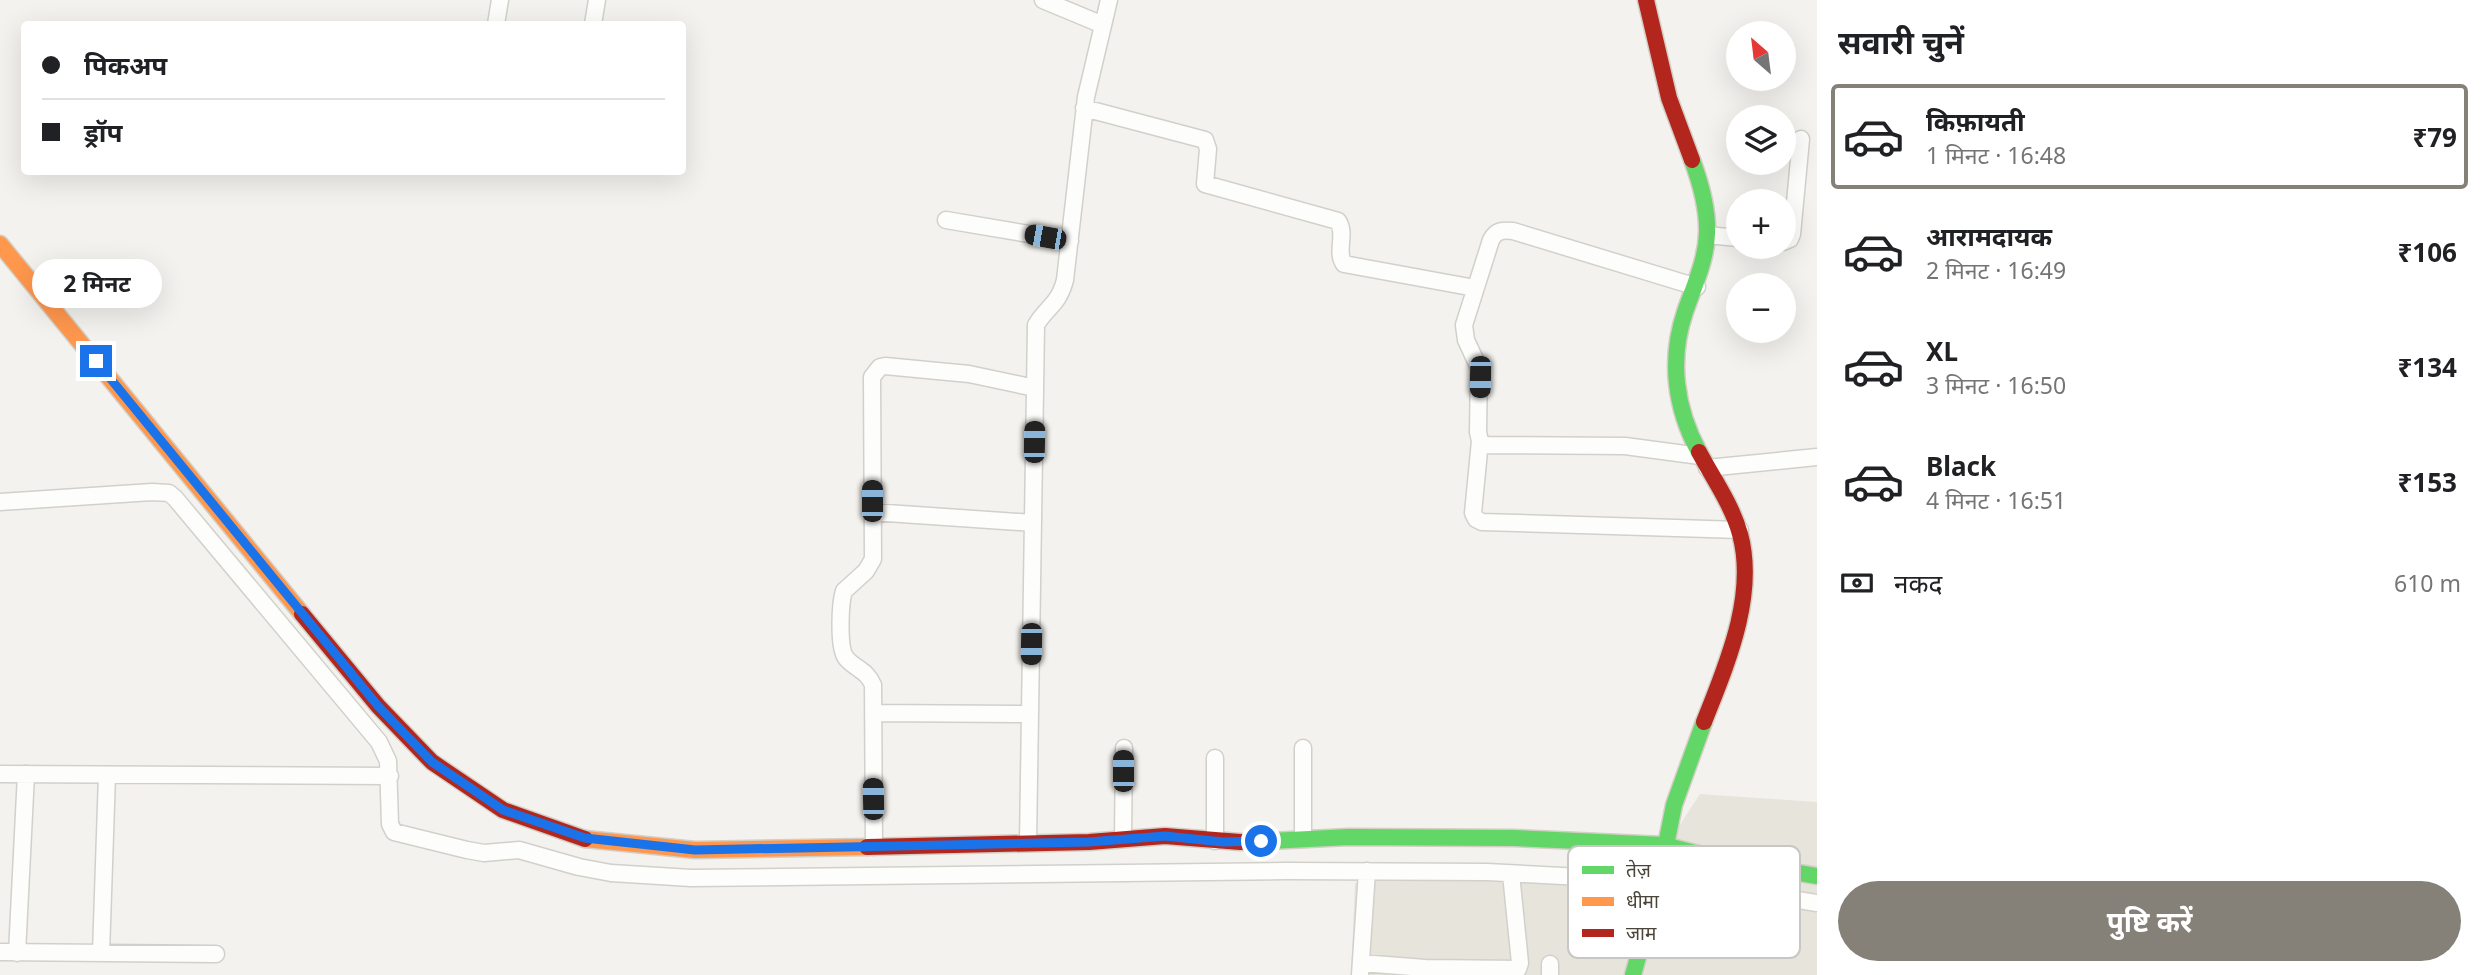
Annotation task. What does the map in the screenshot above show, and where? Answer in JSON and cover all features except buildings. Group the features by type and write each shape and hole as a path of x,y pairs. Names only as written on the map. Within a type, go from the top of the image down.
{"street":[{"path":"496,21 500,0"},
{"path":"594,21 597,0"},
{"path":"1043,0 1103,25"},
{"path":"1028,843 1036,325 1060,297 1070,241 1084,108 1110,0"},
{"path":"1646,0 1669,99 1701,188 1707,235 1697,287 1678,335 1675,359 1681,408 1703,462 1728,503 1740,530 1746,554 1738,621 1719,689 1677,795 1666,846"},
{"path":"1084,108 1205,140 1208,149 1205,184 1338,221 1343,230 1340,257 1344,264 1475,288"},
{"path":"1796,192 1801,139"},
{"path":"946,220 1070,241"},
{"path":"1697,287 1513,231 1502,230 1494,234 1475,288 1464,332 1479,368 1480,441 1473,513 1476,519 1482,522 1740,530"},
{"path":"1707,235 1726,237"},
{"path":"0,244 378,706 432,762 503,810 604,842 695,850 1028,843 1165,836 1215,841 1513,838 1568,848"},
{"path":"874,846 874,713 870,678 847,659 841,642 844,591 866,571 873,559 872,377 880,367 950,371 1035,388"},
{"path":"1480,441 1485,446 1625,446 1703,462 1817,457"},
{"path":"0,502 152,492 163,492 175,498 379,742 388,761 390,824 398,835 484,853 519,850 611,873 691,878 1367,872 1511,874 1568,870"},
{"path":"872,512 1033,523"},
{"path":"874,713 1030,714"},
{"path":"1123,838 1124,748"},
{"path":"1303,748 1303,839"},
{"path":"1215,758 1215,841"},
{"path":"0,774 390,776"},
{"path":"17,953 26,774"},
{"path":"101,953 107,775"},
{"path":"1367,872 1361,969 1518,969 1520,962 1511,874"},
{"path":"0,952 216,954"},
{"path":"1634,972 1650,975"}],"shaded area":[{"path":"1700,794 1817,802 1817,975 1351,975 1355,883 1421,872 1568,880 1568,958 1800,958 1800,846 1666,846"}],"traffic: fast":[{"path":"1692,160 1703,197 1707,234 1702,264 1680,330 1676,365 1684,418 1699,452"},
{"path":"1666,846 1674,805 1704,722"},
{"path":"1268,841 1348,837 1513,838 1668,846"},
{"path":"1800,873 1817,876"},
{"path":"1633,975 1638,958"}],"traffic: slow":[{"path":"0,244 302,614"},
{"path":"585,839 695,850 867,847"}],"traffic: jam":[{"path":"1646,0 1669,98 1692,160"},
{"path":"1699,452 1722,492 1740,534 1745,582 1730,654 1704,722"},
{"path":"302,614 378,706 432,762 503,810 585,839"},
{"path":"867,847 1089,842 1165,836 1240,842 1268,841"}],"route":[{"path":"96,361 378,706 432,762 503,810 585,838 647,847 695,850 1089,842 1165,836 1223,842 1261,841"}]}
